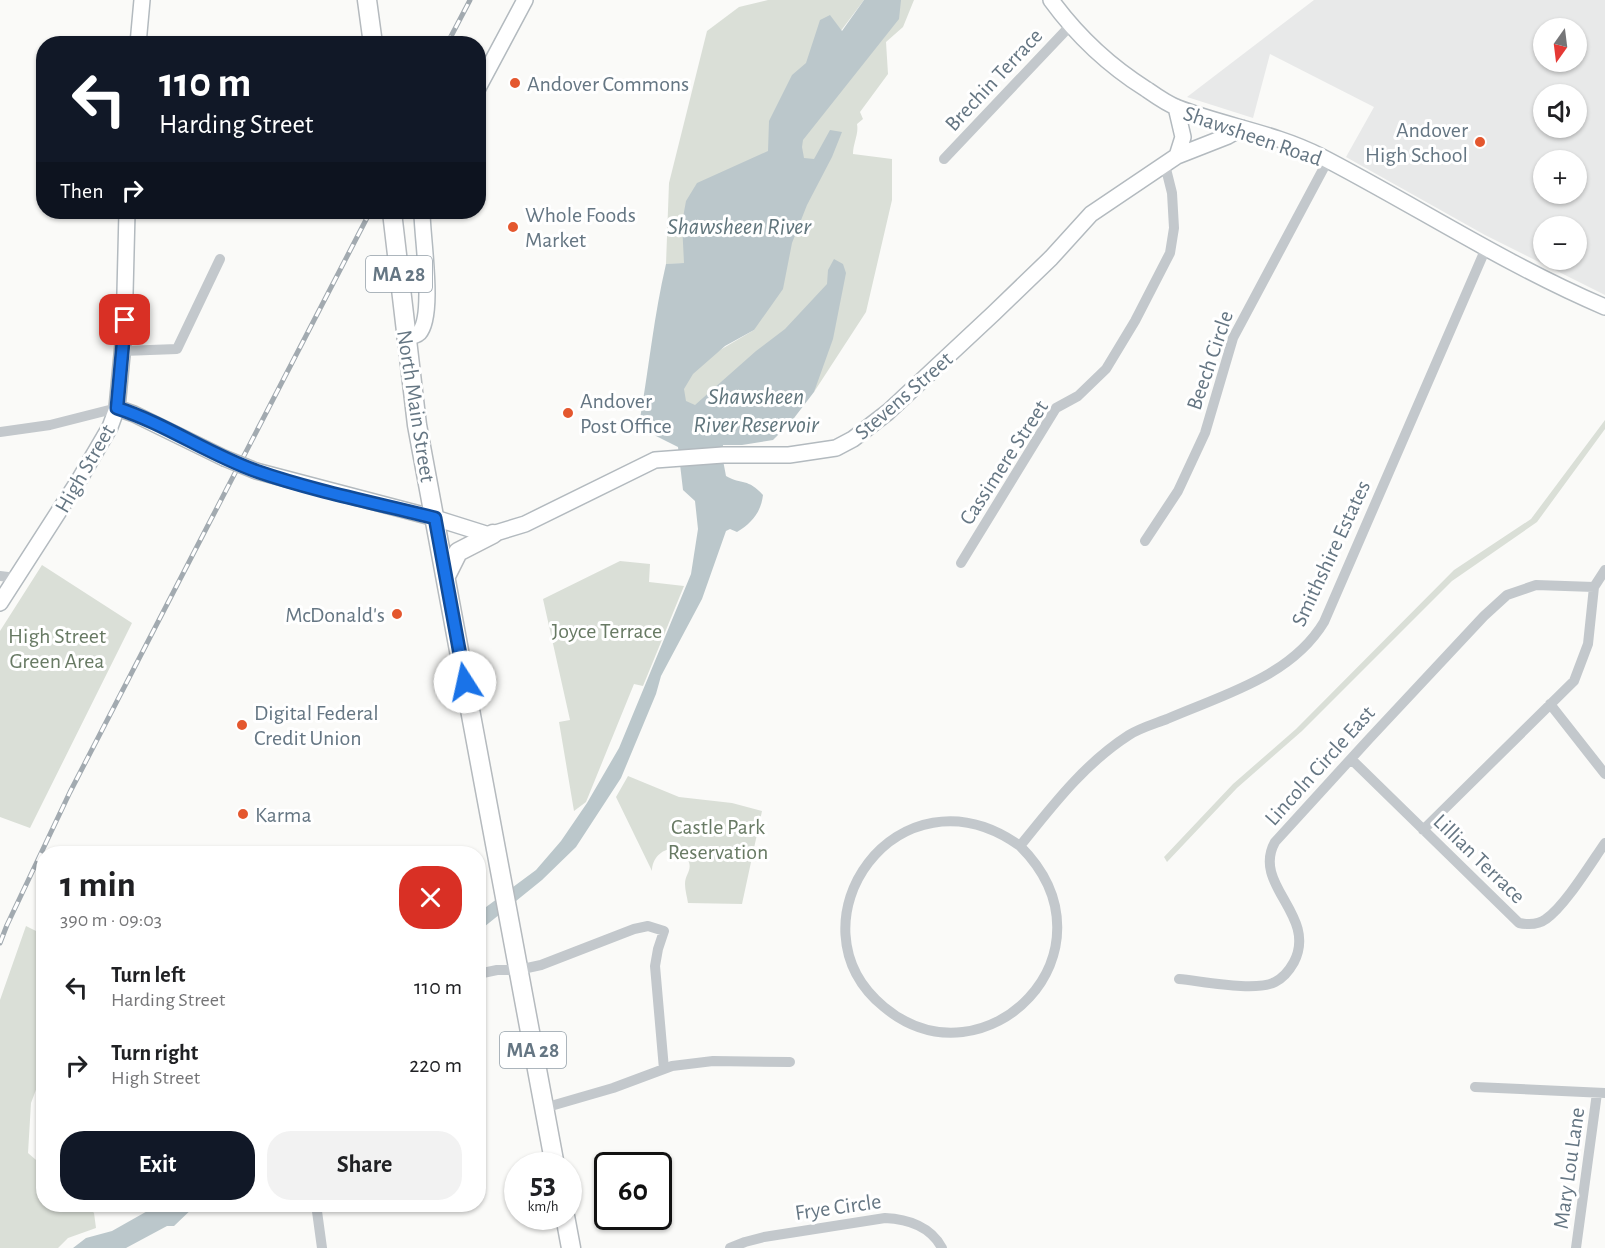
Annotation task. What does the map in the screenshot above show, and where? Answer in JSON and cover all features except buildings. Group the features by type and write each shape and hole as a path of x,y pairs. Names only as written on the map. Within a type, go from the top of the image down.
{"main road":[{"path":"139,36 142,0"},
{"path":"368,0 372,36"},
{"path":"486,73 525,0"},
{"name":"Shawsheen Road","path":"1051,0 1070,26 1103,59 1128,78 1176,107 1297,146 1328,160 1486,248 1605,307"},
{"path":"1171,161 1184,137 1176,107"},
{"name":"Stevens Street","path":"493,534 525,524 655,460 811,453 829,451 853,439 888,412 994,313 1051,258 1091,214 1171,161 1242,128"},
{"name":"High Street","path":"0,603 79,480 110,427 117,408 123,351 126,219"},
{"name":"North Main Street","path":"393,219 417,425 552,1152"},
{"path":"405,337 416,336 424,321 427,293 422,219"},
{"path":"117,408 256,471 493,534"},
{"path":"446,576 458,552 493,534"},
{"path":"568,1230 571,1248"}],"street":[{"name":"Brechin Terrace","path":"944,159 1070,26"},
{"name":"Beech Circle","path":"1145,541 1178,490 1205,433 1233,338 1328,160"},
{"name":"Cassimere Street","path":"961,563 1056,408 1078,396 1106,369 1152,289 1170,253 1174,228 1171,161"},
{"name":"Smithshire Estates","path":"1020,846 1069,784 1130,734 1248,684 1293,658 1310,642 1324,622 1486,248"},
{"path":"123,351 177,349 220,259"},
{"path":"0,432 50,425 117,408"},
{"path":"1423,830 1574,681 1588,644 1594,587 1605,570"},
{"path":"0,576 16,578"},
{"name":"Lincoln Circle East","path":"1179,979 1259,986 1276,982 1290,970 1298,954 1299,930 1272,876 1269,865 1270,854 1275,842 1484,616 1507,596 1536,585 1594,587"},
{"path":"1550,704 1605,774"},
{"name":"Lillian Terrace","path":"1351,759 1519,923 1527,925 1545,920 1556,910 1605,843"},
{"path":"943,821 976,824 999,832 1020,846 1046,878 1055,902 1057,918 1055,951 1050,967 1032,995 1007,1016 986,1026 960,1032 943,1032 919,1026 896,1016 883,1006 866,988 854,966 846,934 846,918 854,886 871,858 896,836 911,829 943,821"},
{"path":"486,972 518,970 541,965 634,929 648,926 664,931 655,966 664,1069"},
{"path":"544,1108 613,1088 664,1069 693,1063 790,1062"},
{"path":"1475,1087 1601,1093"},
{"name":"Mary Lou Lane","path":"1576,1248 1601,1093"},
{"path":"317,1212 321,1248"},
{"name":"Frye Circle","path":"730,1248 764,1237 885,1218 901,1219 917,1225 934,1236 942,1248"}],"shaded area":[{"name":"Andover High School","path":"1314,0 1605,0 1605,295 1555,270 1587,270 1587,216 1533,216 1533,259 1485,235 1346,157 1374,107 1270,54 1253,118 1187,97"}],"green space":[{"path":"768,0 864,0 840,32 768,182 706,263 666,264 669,183 707,31 739,7"},
{"path":"895,0 914,0 903,27 886,42 888,74 860,112 863,119 857,124 853,150 853,154 892,159 892,200 866,312 814,392 817,369 689,422 673,384 698,363 754,330 789,175 806,129"},
{"path":"1605,420 1605,429 1537,522 1452,581 1302,731 1237,788 1167,862 1164,857 1233,784 1296,729 1454,570 1531,519"},
{"name":"Joyce Terrace","path":"620,561 650,564 649,582 684,586 643,686 634,684 586,802 574,811 559,722 570,720 543,599"},
{"name":"High Street Green Area","path":"42,565 132,623 30,828 0,817 0,631"},
{"name":"Castle Park Reservation","path":"628,776 679,797 732,803 762,811 742,904 688,903 685,884 689,863 678,850 666,850 660,853 653,864 652,871 616,797"},
{"path":"26,926 36,931 36,1090 31,1103 28,1153 36,1160 36,1212 93,1212 96,1228 68,1238 58,1248 0,1248 0,1000"}],"water":[{"name":"Shawsheen River","path":"864,0 901,0 899,19 803,140 804,158 814,159 830,130 842,132 807,205 792,243 783,289 754,330 725,346 693,374 684,389 686,401 695,405 756,351 785,329 827,284 828,270 834,259 843,264 846,273 833,339 814,392 791,422 773,440 742,445 723,445 722,455 726,476 749,484 763,495 758,512 747,525 737,532 730,529 726,531 702,599 661,676 656,694 621,778 576,847 542,880 486,925 486,907 536,870 561,841 587,803 619,748 691,574 698,529 695,501 683,490 678,447 656,436 640,419 666,264 684,263 682,223 686,201 697,183 768,151 769,121 792,75 806,63 820,20 830,15 842,31"},
{"path":"146,1212 189,1212 174,1226 167,1226 126,1248 73,1248 86,1238 112,1231"}],"railway":[{"path":"451,36 470,0"},
{"path":"44,846 70,792 366,219"},
{"path":"0,943 36,864"}],"place":[{"name":"Andover Commons","path":"515,83"},
{"name":"Andover High School","path":"1480,142"},
{"name":"Whole Foods Market","path":"513,227"},
{"name":"Andover Post Office","path":"568,413"},
{"name":"McDonald's","path":"397,614"},
{"name":"Digital Federal Credit Union","path":"242,725"},
{"name":"Karma","path":"243,814"}],"route":[{"path":"125,320 117,408 256,471 435,518 465,682"}],"water label":[{"name":"Shawsheen River Reservoir","path":"756,410"}]}
